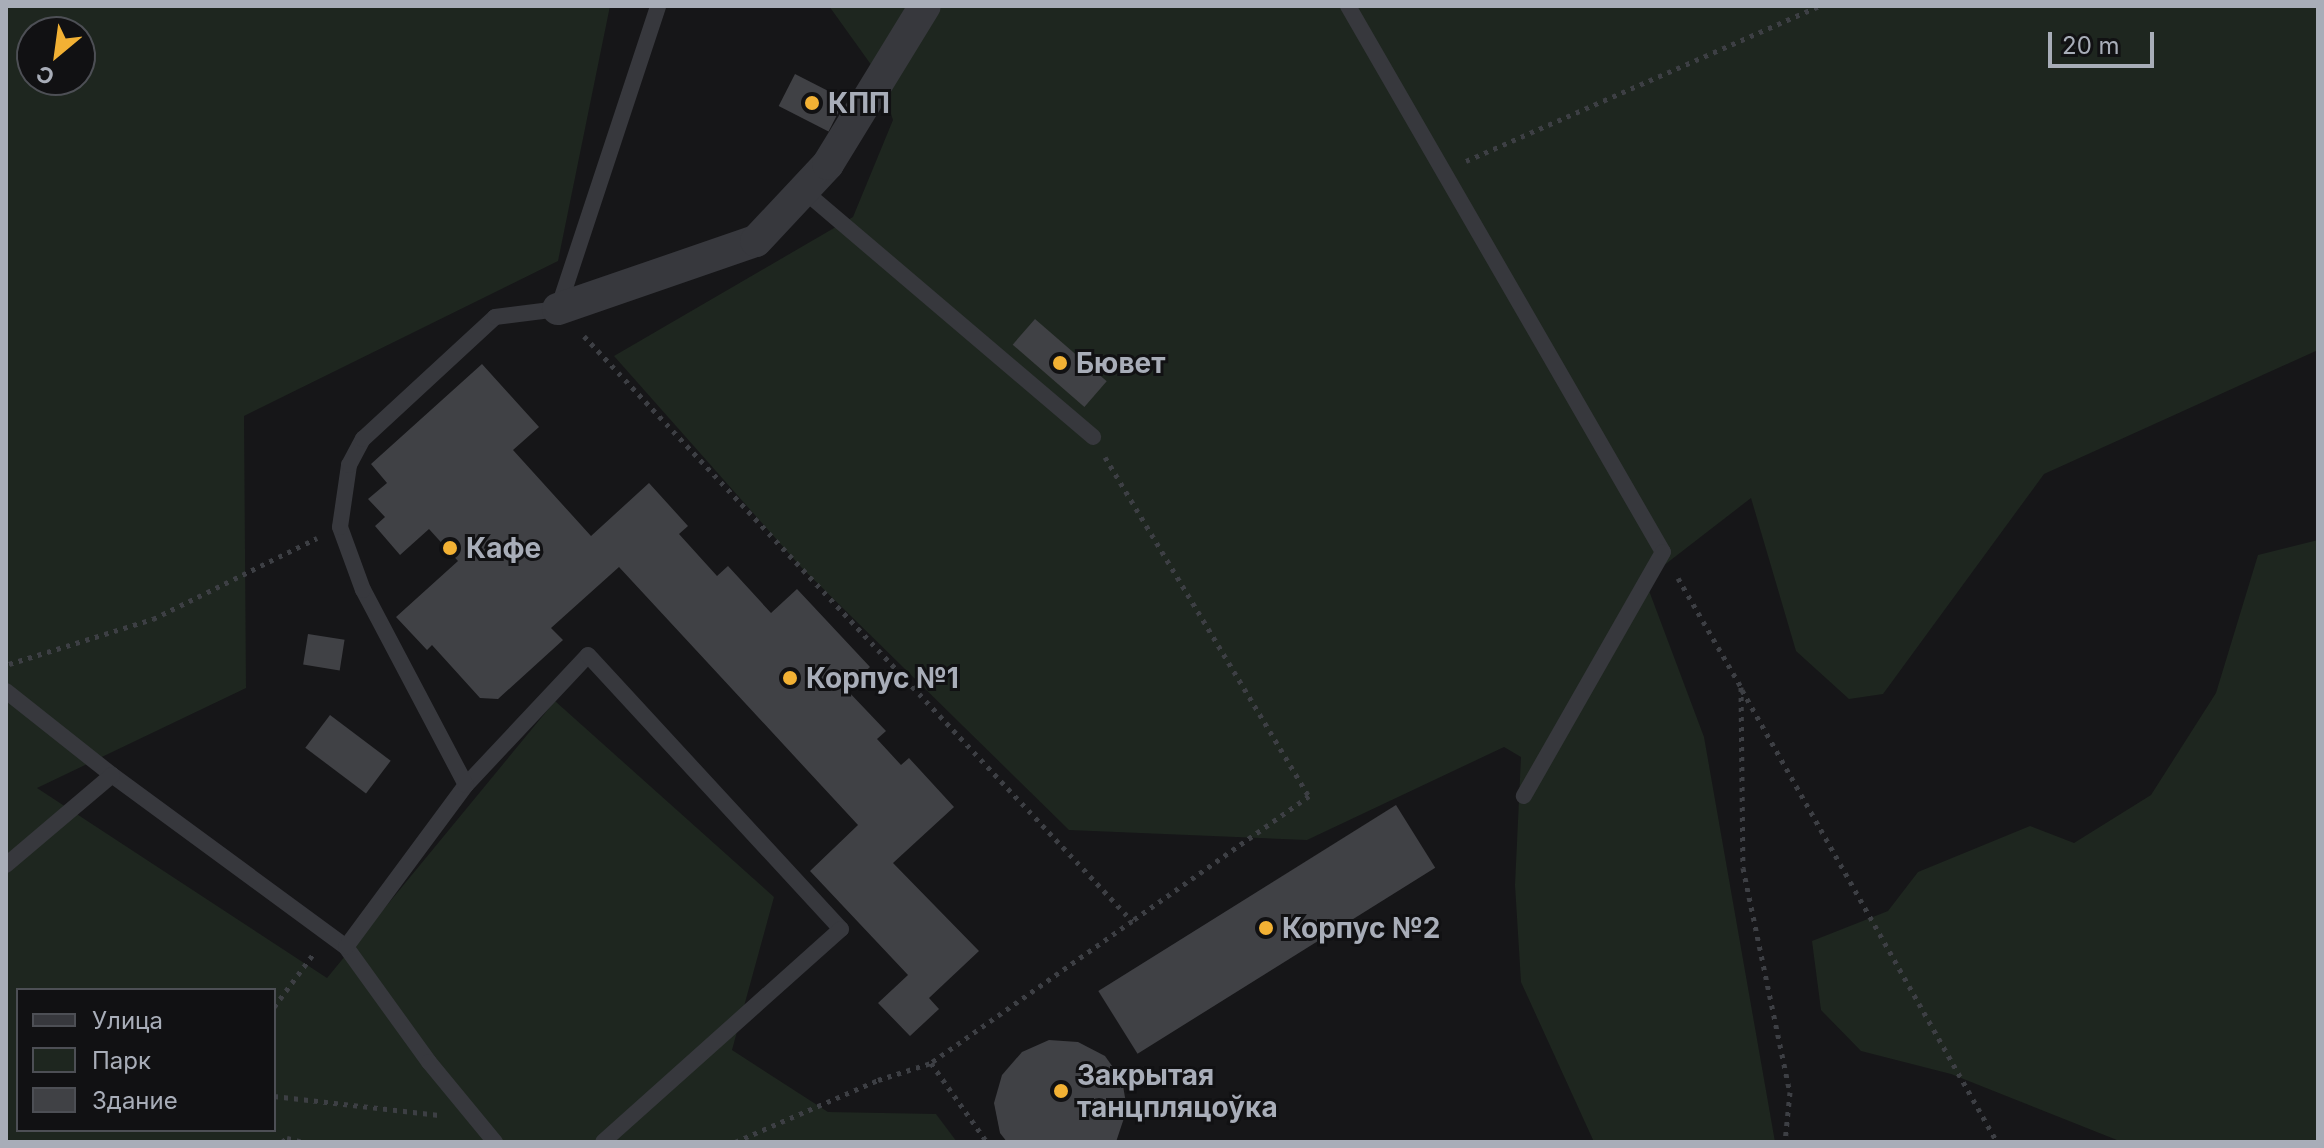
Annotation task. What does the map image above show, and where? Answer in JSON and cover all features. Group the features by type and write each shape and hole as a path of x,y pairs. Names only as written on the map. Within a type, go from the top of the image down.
{"street":[{"path":"558,309 756,241 828,164 925,6"}],"lane":[{"path":"466,785 363,590 340,527 349,465 363,439 495,317 558,309 658,6"},
{"path":"1348,6 1663,552 1524,796"},
{"path":"803,190 1093,437"},
{"path":"346,947 466,785 588,655 841,929 603,1142"},
{"path":"6,691 112,775 346,947 429,1062 495,1142"},
{"path":"6,865 112,775"}],"path":[{"path":"1444,171 1819,6"},
{"path":"558,309 1132,921"},
{"path":"735,1142 878,1080 931,1063 1309,796 1093,437"},
{"path":"6,665 153,619 340,527"},
{"path":"1663,552 1997,1142"},
{"path":"1741,687 1743,868 1790,1092 1785,1142"},
{"path":"276,1004 314,953 346,947"},
{"path":"931,1063 987,1142"},
{"path":"276,1096 476,1119"},
{"path":"282,1142 287,1138 303,1142"}],"green space":[{"path":"6,6 610,6 558,261 244,416 246,688 37,788 327,978 555,701 774,897 732,1050 828,1112 936,1114 957,1142 6,1142"},
{"path":"829,6 2318,6 2318,350 2044,474 1883,694 1849,699 1796,651 1751,498 1645,580 1704,737 1775,1142 1594,1142 1521,982 1515,885 1521,757 1504,747 1307,840 1069,830 801,567 614,356 853,217 893,120 877,73"},
{"path":"2318,540 2318,1142 2122,1142 1951,1074 1861,1051 1821,1010 1812,941 1888,911 1918,872 2030,826 2074,843 2151,795 2216,693 2258,555"}],"building":[{"name":"КПП","path":"795,74 845,99 829,131 779,106"},
{"name":"Бювет","path":"1035,319 1107,381 1084,407 1013,345"},
{"path":"482,364 539,427 513,450 591,536 649,483 688,526 679,534 717,576 728,566 771,613 797,589 870,667 846,689 886,731 877,739 901,765 909,758 954,807 893,863 979,951 929,998 939,1009 910,1036 878,1003 908,975 810,871 858,825 619,567 551,628 563,640 498,699 480,698 432,645 427,650 396,617 458,561 429,529 400,555 375,526 385,517 368,499 387,483 371,464"},
{"path":"308,634 345,640 340,670 303,665"},
{"path":"330,715 391,761 366,793 305,748"},
{"name":"Корпус №2","path":"1396,805 1435,868 1138,1054 1098,991"},
{"name":"Закрытая танцпляцоўка","path":"1049,1040 1078,1042 1105,1056 1122,1080 1127,1109 1116,1142 1007,1142 1000,1133 994,1103 1002,1075 1022,1052"}],"place":[{"name":"КПП","path":"812,103"},
{"name":"Бювет","path":"1060,363"},
{"name":"Кафе","path":"450,548"},
{"name":"Корпус №1","path":"790,678"},
{"name":"Корпус №2","path":"1266,928"},
{"name":"Закрытая танцпляцоўка","path":"1061,1091"}]}
